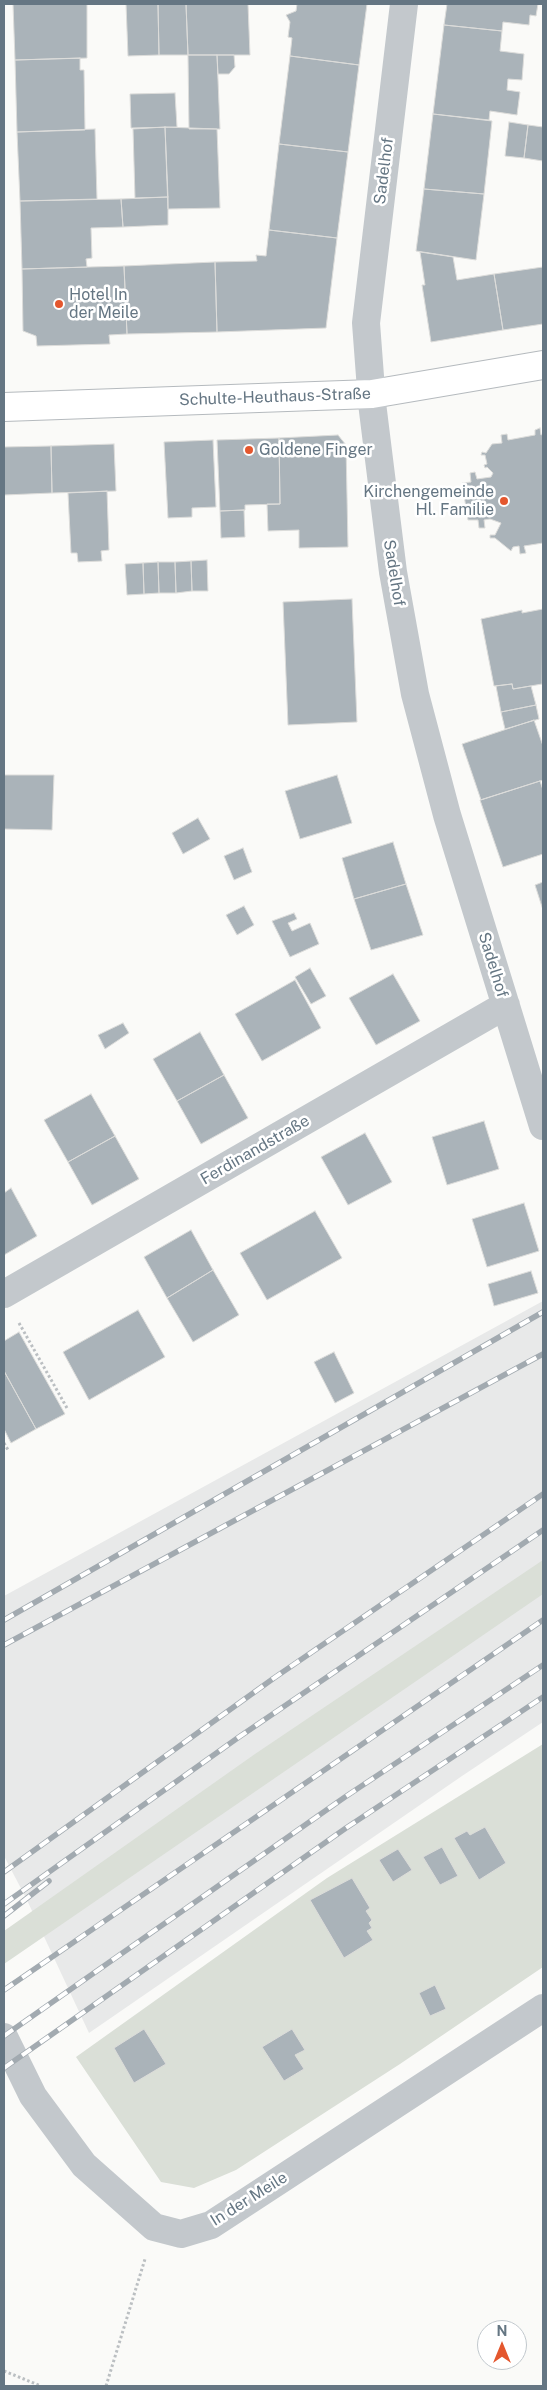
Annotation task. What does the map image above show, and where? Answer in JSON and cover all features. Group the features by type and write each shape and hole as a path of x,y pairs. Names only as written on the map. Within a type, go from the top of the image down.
{"main road":[{"name":"Schulte-Heuthaus-Straße","path":"4,407 372,394 543,365"}],"street":[{"name":"Sadelhof","path":"404,4 366,323 372,394 393,572 415,694 447,815 543,1126"},
{"name":"Ferdinandstraße","path":"4,1294 506,1005"},
{"name":"In der Meile","path":"4,2037 34,2096 84,2165 154,2227 181,2234 211,2225 543,2008"}],"path":[{"path":"22,1329 43,1370 67,1408"},
{"path":"4,1443 8,1450"},
{"path":"106,2386 154,2227"},
{"path":"4,2371 41,2386"}],"shaded area":[{"path":"543,1301 543,1722 89,2033 26,1898 4,1856 4,1596"},
{"path":"543,1560 543,1594 4,1964 4,1931 255,1754"},
{"path":"543,1744 543,1967 400,2064 236,2170 194,2188 161,2182 76,2057 327,1878"}],"building":[{"path":"13,4 87,4 87,58 15,60"},
{"path":"126,4 158,4 159,55 128,56"},
{"path":"158,4 186,4 188,55 159,55"},
{"path":"186,4 248,4 250,55 188,55"},
{"path":"297,4 367,4 359,65 290,56 292,38 288,37 290,22 286,15 296,11"},
{"path":"447,4 538,4 536,16 530,15 529,25 503,22 502,31 444,25"},
{"path":"444,25 502,31 500,51 524,54 522,80 508,79 507,90 520,92 517,115 490,111 489,120 433,114"},
{"path":"188,55 217,55 220,129 189,129"},
{"path":"217,55 234,55 235,67 229,74 218,74"},
{"path":"290,56 359,65 348,152 279,144"},
{"path":"80,58 80,70 84,70 85,130 17,132 15,60"},
{"path":"175,93 177,127 131,128 130,94"},
{"path":"433,114 492,121 484,194 424,189"},
{"path":"509,122 528,125 524,158 505,156"},
{"path":"528,125 543,127 543,161 524,158"},
{"path":"165,127 168,197 135,198 133,129"},
{"path":"165,127 217,129 220,208 168,209"},
{"path":"95,129 97,199 20,201 17,132"},
{"path":"279,144 348,152 337,238 269,230"},
{"path":"424,189 484,194 476,260 416,251"},
{"path":"168,197 168,225 123,227 121,199"},
{"path":"121,199 123,227 91,228 92,258 86,259 87,267 22,269 20,201"},
{"path":"269,230 337,238 326,328 217,332 215,262 257,261 256,255 266,256"},
{"path":"420,252 453,257 457,280 494,274 503,330 431,342 422,285 425,285"},
{"path":"215,262 217,332 127,334 124,266"},
{"path":"124,266 127,334 109,335 110,344 37,346 36,336 23,331 22,269"},
{"path":"543,267 543,324 503,330 494,274"},
{"name":"Kirchengemeinde Hl. Familie","path":"540,428 541,435 543,434 543,543 524,546 526,553 520,554 519,546 513,547 511,551 495,538 490,538 490,535 495,535 501,523 490,519 484,520 485,528 479,528 478,520 468,520 462,483 471,482 470,473 475,472 477,479 491,477 493,473 487,467 485,468 484,465 487,464 485,455 481,455 482,452 486,453 492,444 502,443 501,435 507,434 508,440 535,435 535,430"},
{"path":"338,435 346,445 348,547 299,548 299,530 268,531 267,504 280,504 279,438"},
{"path":"279,438 280,504 245,505 245,510 220,511 217,440"},
{"path":"213,440 216,507 192,508 192,517 168,518 164,442"},
{"path":"114,444 116,491 52,493 51,446"},
{"path":"51,446 52,493 4,495 4,447"},
{"path":"107,491 109,550 101,551 102,561 78,562 77,553 71,553 68,493"},
{"path":"244,510 245,537 221,538 220,511"},
{"path":"207,560 208,591 192,591 191,561"},
{"path":"191,561 192,591 176,593 175,562"},
{"path":"158,562 159,593 144,594 143,563"},
{"path":"158,562 175,562 176,593 159,593"},
{"path":"143,563 144,594 127,595 125,564"},
{"path":"352,599 357,722 288,725 283,602"},
{"path":"543,609 542,684 513,689 512,684 494,686 481,619 522,610 522,613"},
{"path":"512,684 513,689 531,686 536,705 501,712 496,686"},
{"path":"536,705 539,719 505,729 501,712"},
{"path":"534,720 543,746 543,780 481,800 462,744"},
{"path":"4,775 54,775 52,830 4,829"},
{"path":"337,775 352,823 300,839 285,791"},
{"path":"540,781 543,790 543,854 503,867 480,800"},
{"path":"198,818 210,839 183,854 172,833"},
{"path":"393,842 406,884 354,899 342,858"},
{"path":"243,848 252,872 234,880 224,856"},
{"path":"543,882 543,910 535,885"},
{"path":"406,884 423,935 371,950 354,899"},
{"path":"244,906 254,925 237,935 226,915"},
{"path":"294,913 297,919 288,923 292,931 310,923 319,944 290,957 272,921"},
{"path":"310,968 326,996 311,1004 295,977"},
{"path":"393,974 420,1021 376,1045 349,998"},
{"path":"295,980 321,1028 262,1061 235,1014"},
{"path":"123,1023 129,1033 105,1049 98,1035"},
{"path":"200,1032 224,1075 177,1101 153,1059"},
{"path":"224,1075 248,1118 201,1144 177,1101"},
{"path":"91,1094 115,1136 68,1162 44,1120"},
{"path":"484,1121 499,1169 447,1185 432,1137"},
{"path":"365,1133 392,1182 348,1205 321,1157"},
{"path":"115,1136 139,1179 92,1205 68,1162"},
{"path":"11,1188 37,1236 4,1255 4,1193"},
{"path":"524,1203 539,1251 487,1267 472,1219"},
{"path":"315,1211 342,1258 267,1300 240,1253"},
{"path":"191,1230 213,1270 167,1298 144,1257"},
{"path":"213,1270 239,1315 193,1342 167,1298"},
{"path":"531,1271 538,1293 494,1306 488,1284"},
{"path":"138,1310 165,1357 89,1400 63,1352"},
{"path":"19,1332 65,1414 36,1429 4,1371 4,1341"},
{"path":"334,1352 354,1393 335,1403 314,1362"},
{"path":"4,1371 36,1429 11,1443 4,1429"},
{"path":"485,1827 506,1863 479,1880 454,1838 467,1831 470,1835"},
{"path":"442,1847 458,1876 440,1885 423,1857"},
{"path":"398,1849 412,1870 393,1882 379,1860"},
{"path":"352,1878 370,1908 366,1911 372,1920 369,1923 372,1928 367,1931 373,1940 344,1958 310,1900"},
{"path":"435,1985 446,2009 430,2016 419,1993"},
{"path":"144,2029 166,2064 134,2083 114,2048"},
{"path":"292,2029 305,2050 295,2055 304,2069 284,2081 262,2047"}],"railway":[{"path":"4,1620 543,1312"},
{"path":"4,1645 543,1354"},
{"path":"4,1872 274,1678 543,1494"},
{"path":"4,1904 239,1737 543,1530"},
{"path":"4,1990 543,1620"},
{"path":"4,2036 345,1797 543,1665"},
{"path":"4,2068 346,1828 543,1697"},
{"path":"4,1916 49,1881"}],"place":[{"name":"Hotel In der Meile","path":"59,304"},
{"name":"Goldene Finger","path":"249,450"},
{"name":"Kirchengemeinde Hl. Familie","path":"504,501"}]}
